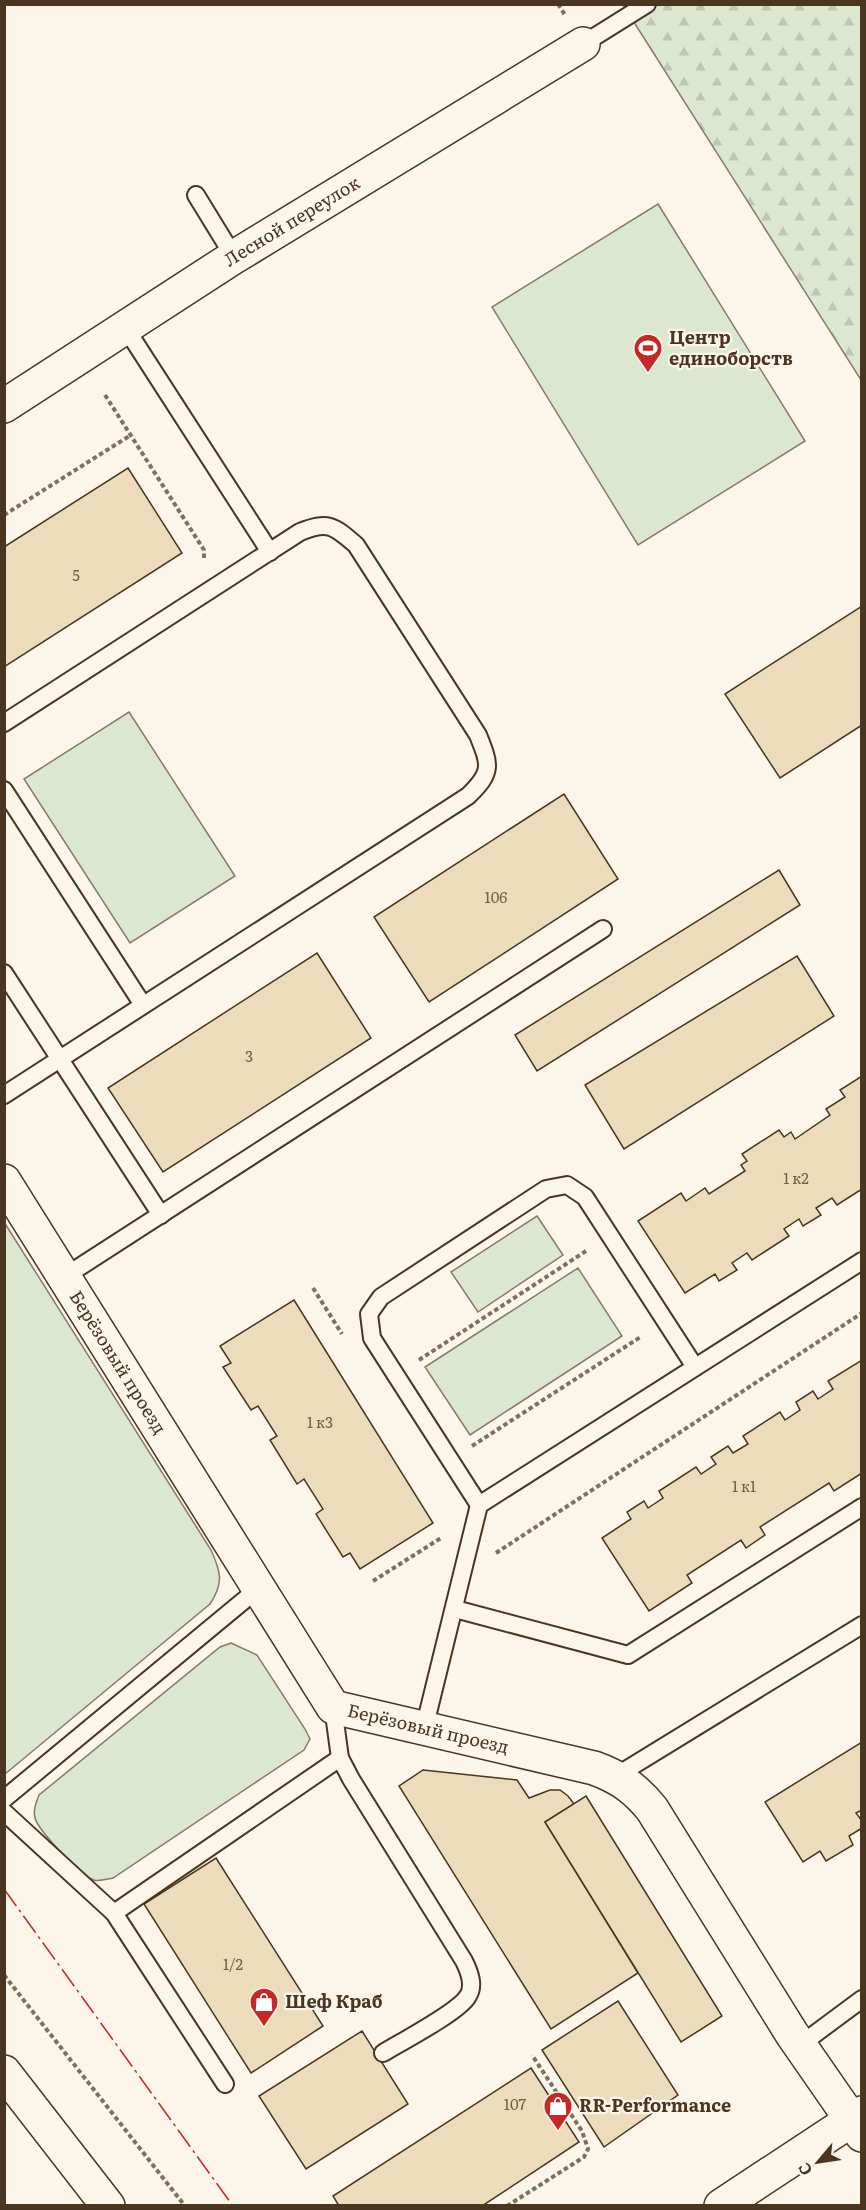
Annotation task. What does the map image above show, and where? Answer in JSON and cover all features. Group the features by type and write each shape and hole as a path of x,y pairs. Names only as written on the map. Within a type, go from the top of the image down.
{"street":[{"name":"Лесной переулок","path":"4,406 234,257 583,44"},
{"name":"Берёзовый проезд","path":"4,1181 333,1707 594,1768 616,1776 637,1791 652,1809 800,2045 858,2122"},
{"path":"4,2072 108,2205"},
{"path":"721,2205 858,2122"}],"lane":[{"path":"583,44 647,4"},
{"path":"196,195 234,257"},
{"path":"125,327 270,552"},
{"path":"4,723 300,532 320,524 336,528 356,545 478,735 489,762 485,780 468,796 4,1095"},
{"path":"4,790 143,1005"},
{"path":"64,1277 603,929"},
{"path":"4,973 161,1215"},
{"path":"479,1505 372,1338 369,1314 381,1297 390,1290 546,1189 567,1185 585,1197 695,1367"},
{"path":"424,1729 479,1505 861,1261"},
{"path":"455,1609 628,1655 861,1507"},
{"path":"4,1799 259,1588"},
{"path":"616,1776 861,1625"},
{"path":"333,1707 340,1758 464,1960 471,1978 469,1996 456,2008 383,2053"},
{"path":"114,1912 340,1758"},
{"path":"4,1812 114,1912 225,2084"},
{"path":"800,2045 861,1999"}],"path":[{"path":"105,394 204,550 204,561 201,567"},
{"path":"4,516 131,435"},
{"path":"396,1375 610,1235"},
{"path":"313,1288 343,1337"},
{"path":"463,1575 861,1313"},
{"path":"450,1460 665,1321"},
{"path":"373,1581 444,1535"},
{"path":"4,1975 185,2205"},
{"path":"507,2205 584,2157 588,2149 582,2131 532,2055"}],"green space":[{"path":"623,5 861,5 861,380"},
{"name":"Центр единоборств","path":"658,204 805,441 638,545 492,307"},
{"path":"129,712 235,876 130,943 24,779"},
{"path":"537,1216 563,1255 478,1312 451,1272"},
{"path":"4,1222 211,1550 219,1571 219,1583 210,1604 5,1774"},
{"path":"578,1268 622,1336 470,1435 425,1367"},
{"path":"231,1643 257,1655 310,1739 304,1750 113,1878 98,1881 88,1877 61,1852 38,1824 34,1812 39,1795 220,1647"}],"building":[{"path":"128,468 182,553 4,667 4,547"},
{"path":"862,606 862,725 780,778 725,694"},
{"path":"564,794 618,879 429,1002 374,917"},
{"path":"779,870 800,905 537,1071 515,1035"},
{"path":"317,953 371,1038 163,1172 108,1088"},
{"path":"797,956 834,1016 624,1149 585,1085"},
{"path":"862,1076 862,1189 837,1205 832,1198 816,1208 821,1215 803,1226 799,1219 784,1229 789,1236 752,1260 747,1253 732,1263 737,1270 719,1281 715,1274 685,1293 638,1221 681,1193 686,1201 705,1188 709,1194 745,1171 741,1165 747,1161 742,1154 779,1130 784,1137 791,1132 795,1139 830,1115 826,1109 845,1097 840,1090"},
{"path":"294,1300 433,1523 360,1569 350,1553 343,1557 316,1514 323,1509 304,1479 297,1484 270,1440 277,1436 258,1406 251,1410 223,1367 231,1363 220,1346"},
{"path":"862,1360 862,1473 834,1491 829,1483 760,1527 765,1535 746,1548 741,1540 687,1575 692,1583 649,1611 602,1538 631,1519 627,1512 644,1501 648,1508 663,1498 659,1491 696,1467 701,1474 716,1464 711,1457 728,1446 733,1453 748,1444 743,1436 780,1412 785,1420 800,1410 796,1402 813,1391 818,1399 833,1389 828,1381"},
{"path":"862,1742 862,1810 856,1813 862,1821 862,1828 849,1836 853,1845 826,1861 820,1851 803,1862 765,1802"},
{"path":"423,1770 517,1780 529,1798 550,1790 560,1790 568,1796 574,1804 545,1822 638,1973 551,2029 399,1786"},
{"path":"586,1796 722,2016 681,2042 545,1822"},
{"path":"216,1858 323,2026 251,2073 144,1904"},
{"path":"618,2001 678,2095 604,2147 542,2050"},
{"path":"362,2031 408,2104 306,2169 259,2096"},
{"path":"531,2068 579,2142 482,2206 339,2206 333,2196"}],"power":[{"path":"4,1889 233,2206"}],"place":[{"name":"Центр единоборств","path":"648,374"},
{"name":"Шеф Краб","path":"264,2028"},
{"name":"RR-Performance","path":"558,2132"}]}
